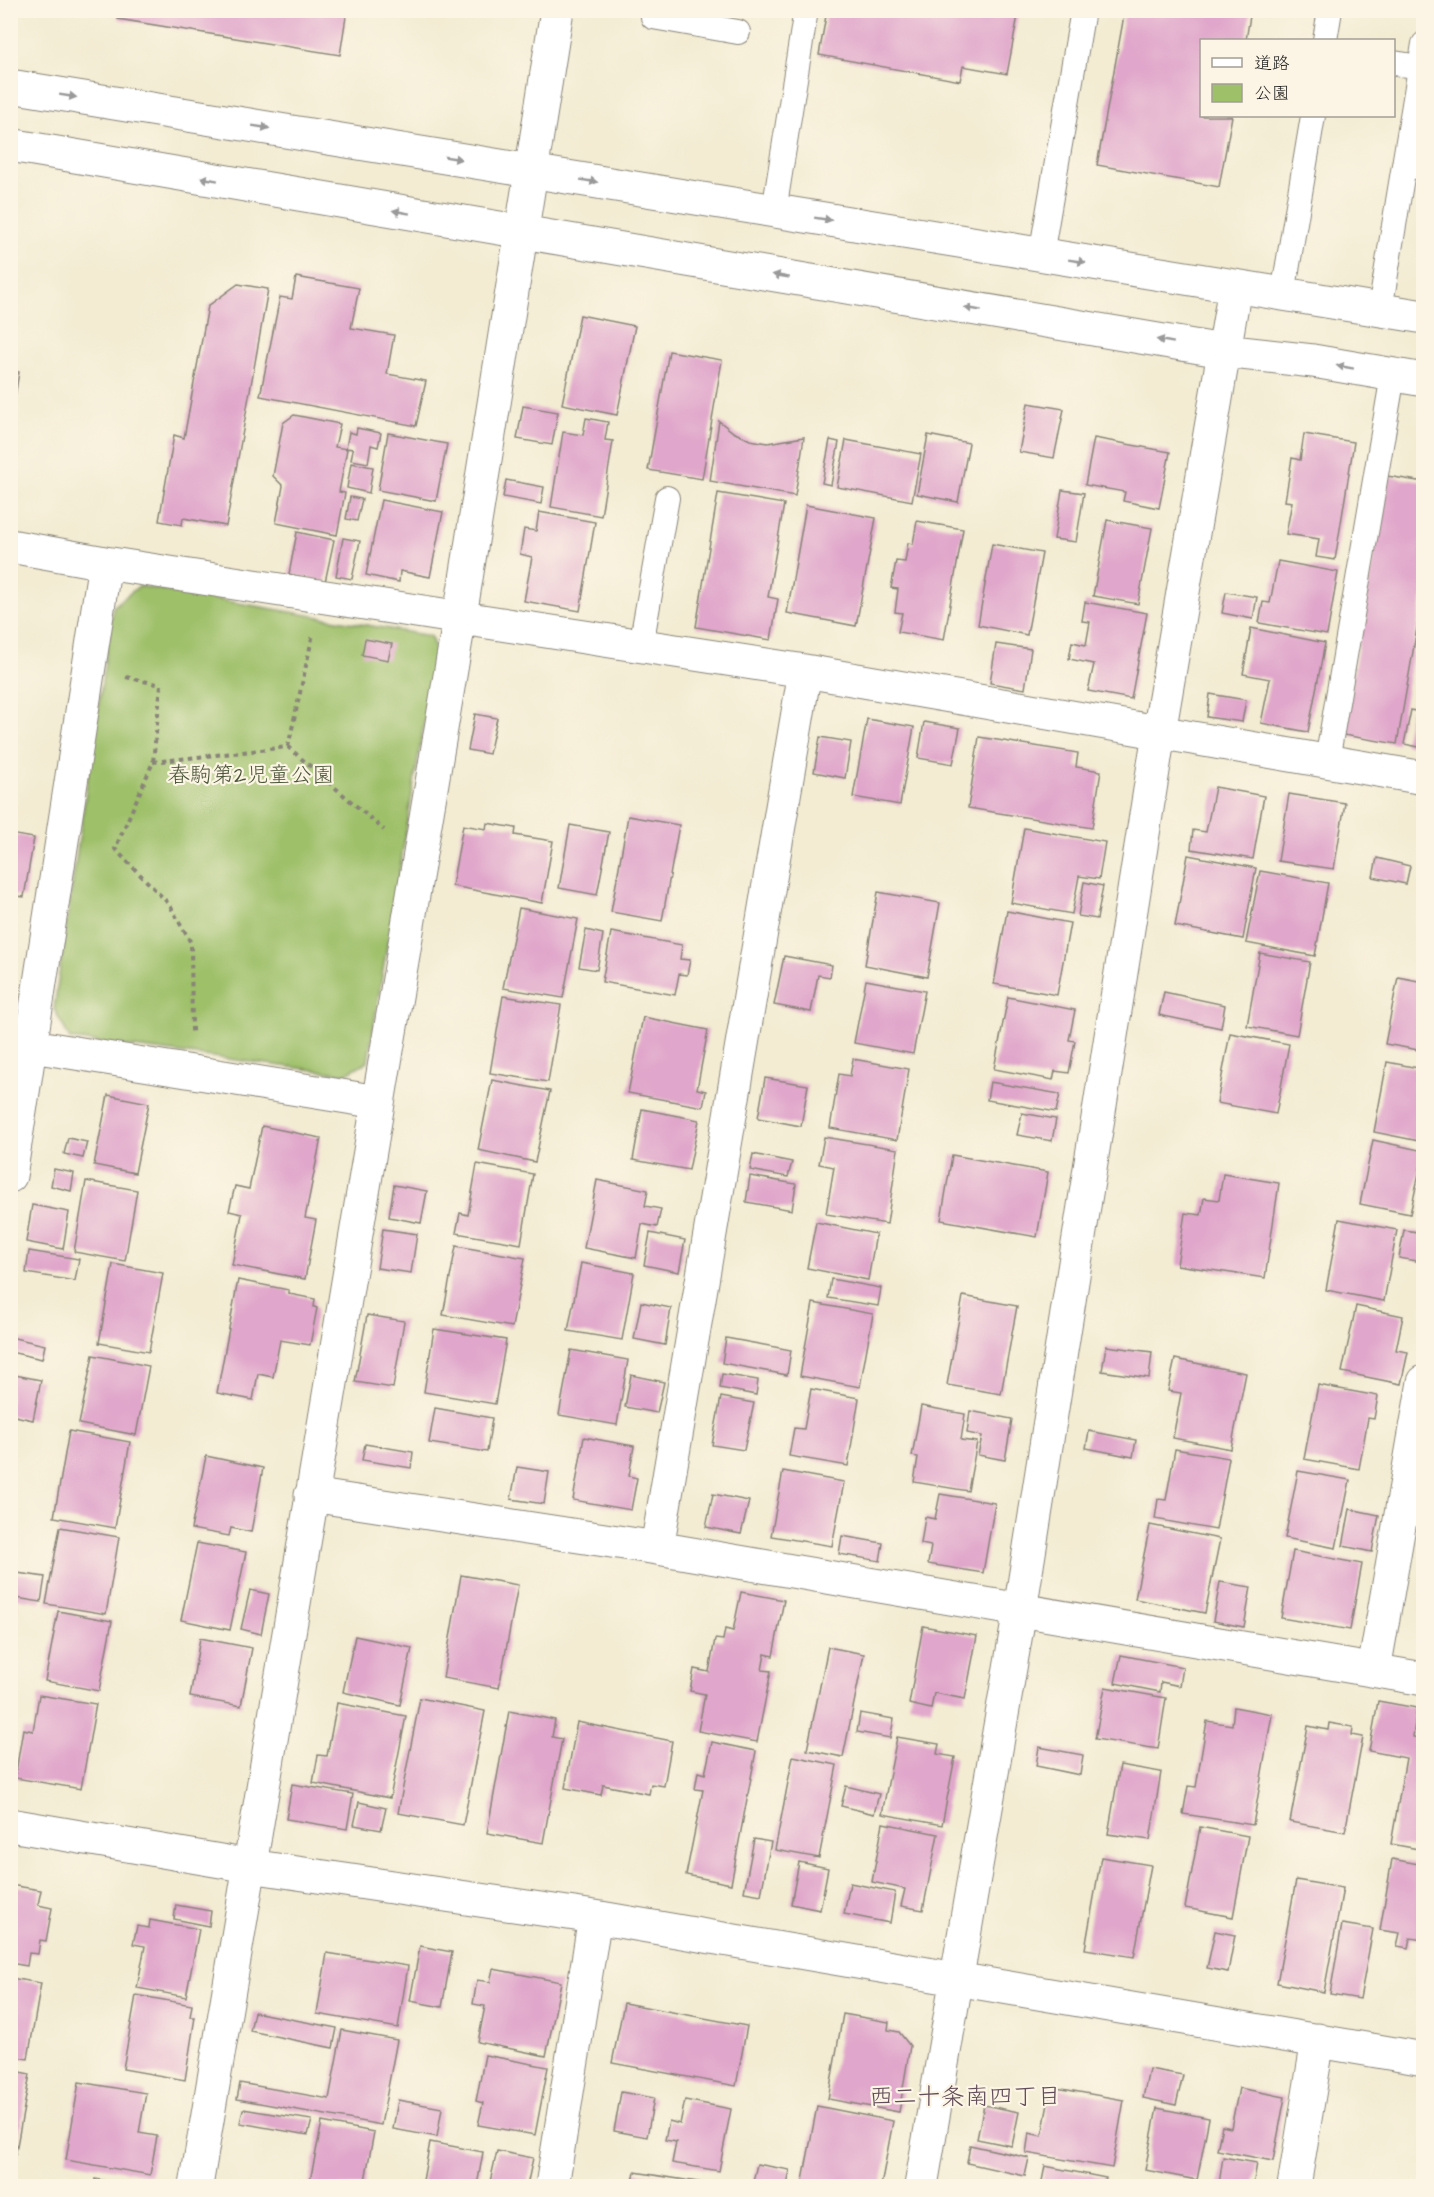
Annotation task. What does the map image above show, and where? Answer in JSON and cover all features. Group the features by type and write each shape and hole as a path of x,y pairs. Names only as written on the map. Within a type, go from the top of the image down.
{"street":[{"path":"196,2187 460,616 557,10"},
{"path":"10,86 1424,318"},
{"path":"10,145 1223,351 1313,361 1408,378"},
{"path":"921,2187 1020,1610 1159,733 1235,287"},
{"path":"10,546 105,563 805,671 1424,778"},
{"path":"10,1176 32,1046 105,563"},
{"path":"657,1548 805,671"},
{"path":"32,1046 378,1102"},
{"path":"1374,1670 1424,1382"},
{"path":"311,1495 657,1548 1424,1679"},
{"path":"10,1825 250,1866 595,1917 1424,2059"},
{"path":"552,2187 595,1917"},
{"path":"1294,2187 1318,2040"}],"lane":[{"path":"654,10 652,17 738,32"},
{"path":"774,211 806,10"},
{"path":"1041,255 1083,10"},
{"path":"1325,39 1330,10"},
{"path":"1380,310 1414,166 1422,55 1395,63"},
{"path":"1283,294 1313,117"},
{"path":"1327,761 1408,378"},
{"path":"641,645 667,498"}],"path":[{"path":"288,747 322,595"},
{"path":"90,668 160,685 153,762 115,849 169,904 191,943 192,1072"},
{"path":"153,762 288,747 418,861"}],"green space":[{"name":"春駒第2児童公園","path":"139,586 430,636 436,650 368,1061 345,1074 70,1039 54,1009 113,607"}],"building":[{"path":"119,10 347,10 340,55 118,19"},
{"path":"827,10 1019,10 1007,74 963,66 960,81 819,55"},
{"path":"1125,10 1251,10 1246,39 1200,39 1200,117 1232,117 1219,187 1097,165"},
{"path":"296,277 359,288 351,328 394,335 387,374 426,381 416,426 260,396 280,297 292,299"},
{"path":"238,284 268,289 226,526 183,518 182,525 159,521 174,435 184,438 208,306"},
{"path":"580,315 635,326 617,415 562,404"},
{"path":"669,351 722,360 702,479 648,470"},
{"path":"10,370 19,372 12,416 10,416"},
{"path":"1028,403 1064,409 1054,458 1019,452"},
{"path":"523,406 558,412 552,445 517,439"},
{"path":"294,415 340,424 335,447 347,449 339,492 345,493 337,535 276,523 283,486 273,476 283,423"},
{"path":"586,418 608,422 605,440 613,441 601,516 551,507 563,432 583,435"},
{"path":"719,421 733,432 750,440 768,443 804,437 795,496 710,481"},
{"path":"357,428 381,433 378,447 371,445 368,463 351,460 353,449 346,448 349,432 356,434"},
{"path":"388,433 447,444 436,501 378,490"},
{"path":"1304,434 1354,442 1335,560 1316,557 1319,539 1286,534 1292,502 1285,501 1292,458 1300,460"},
{"path":"928,435 969,443 958,502 917,494"},
{"path":"1094,438 1170,452 1159,508 1123,501 1125,492 1085,485"},
{"path":"830,440 839,442 831,485 822,483"},
{"path":"846,440 921,454 912,501 837,487"},
{"path":"351,463 373,467 369,493 347,488"},
{"path":"1387,476 1424,482 1424,588 1397,744 1343,735"},
{"path":"506,480 544,487 541,504 503,497"},
{"path":"1062,490 1084,493 1076,542 1054,539"},
{"path":"718,493 784,504 768,597 778,599 771,640 696,627"},
{"path":"350,497 362,499 357,521 346,519"},
{"path":"381,500 443,512 430,577 400,571 399,582 366,575"},
{"path":"806,505 876,518 856,626 787,613"},
{"path":"539,512 595,522 580,611 524,601 532,557 520,554 524,529 536,531"},
{"path":"1107,520 1152,528 1138,604 1093,596"},
{"path":"917,521 963,529 944,640 898,632 902,613 895,612 898,589 891,588 896,561 905,562 908,543 913,544"},
{"path":"297,532 334,540 325,582 289,574"},
{"path":"343,538 360,541 352,579 336,576"},
{"path":"992,544 1042,553 1027,635 978,625"},
{"path":"1278,561 1338,572 1327,635 1259,623 1263,602 1270,603"},
{"path":"1226,592 1257,597 1253,619 1222,613"},
{"path":"1085,602 1147,613 1131,699 1088,691 1094,664 1069,659 1072,642 1086,645 1090,622 1082,621"},
{"path":"1251,628 1325,643 1308,732 1261,723 1270,679 1243,674"},
{"path":"365,639 392,644 388,660 362,655"},
{"path":"996,644 1031,649 1025,689 990,683"},
{"path":"1210,694 1246,700 1242,722 1207,717"},
{"path":"1411,710 1424,713 1424,748 1404,744"},
{"path":"475,714 497,718 489,754 468,750"},
{"path":"867,719 914,727 900,805 853,797"},
{"path":"924,722 960,728 953,764 918,758"},
{"path":"820,737 851,742 845,778 814,772"},
{"path":"979,737 1078,753 1076,767 1101,771 1092,828 968,808"},
{"path":"1215,787 1264,796 1253,859 1191,849 1193,830 1206,832"},
{"path":"1289,794 1345,803 1334,869 1278,861"},
{"path":"628,816 679,825 662,921 611,912"},
{"path":"487,823 516,828 515,835 553,841 542,903 452,886 463,825 486,829"},
{"path":"570,825 609,832 597,895 559,888"},
{"path":"1024,828 1105,842 1099,879 1079,876 1072,914 1011,903"},
{"path":"10,834 34,838 24,897 10,895"},
{"path":"1188,855 1256,868 1243,939 1175,926"},
{"path":"1377,858 1410,866 1406,884 1373,877"},
{"path":"1260,871 1328,883 1315,956 1246,943"},
{"path":"1084,882 1103,886 1097,919 1078,916"},
{"path":"878,892 940,903 927,977 865,965"},
{"path":"519,908 578,919 563,998 503,988"},
{"path":"1007,911 1070,923 1057,995 994,984"},
{"path":"586,930 603,934 597,970 579,967"},
{"path":"611,932 682,945 680,959 690,960 687,975 679,974 675,995 602,982"},
{"path":"1260,953 1310,962 1297,1035 1247,1026"},
{"path":"784,956 832,965 830,977 818,975 811,1012 774,1005"},
{"path":"1398,977 1424,982 1424,1051 1385,1044"},
{"path":"866,980 925,991 913,1054 854,1043"},
{"path":"1164,992 1225,1005 1221,1028 1159,1015"},
{"path":"503,996 561,1005 548,1082 490,1073"},
{"path":"1008,997 1075,1010 1069,1040 1075,1041 1069,1073 1055,1071 1053,1080 994,1069"},
{"path":"643,1017 708,1030 697,1089 706,1091 703,1107 628,1093"},
{"path":"1230,1033 1289,1044 1276,1114 1217,1103"},
{"path":"853,1059 909,1069 897,1140 830,1128 839,1074 850,1076"},
{"path":"1387,1062 1424,1069 1424,1142 1374,1132"},
{"path":"765,1078 808,1085 801,1126 758,1118"},
{"path":"492,1080 550,1091 535,1162 478,1150"},
{"path":"990,1082 1060,1094 1056,1112 987,1100"},
{"path":"108,1095 149,1103 135,1173 94,1165"},
{"path":"642,1109 699,1120 689,1170 633,1160"},
{"path":"1022,1113 1056,1119 1052,1141 1017,1135"},
{"path":"262,1126 321,1138 305,1218 316,1220 305,1279 232,1265 242,1214 229,1211 235,1186 249,1189"},
{"path":"824,1137 898,1149 887,1224 826,1214 834,1167 819,1164"},
{"path":"68,1138 87,1142 83,1158 64,1154"},
{"path":"1373,1140 1424,1151 1410,1214 1360,1204"},
{"path":"753,1154 792,1162 788,1177 750,1170"},
{"path":"952,1155 1048,1172 1037,1237 941,1220"},
{"path":"477,1164 533,1174 521,1244 456,1233 460,1213 468,1215"},
{"path":"54,1169 74,1173 71,1191 51,1186"},
{"path":"1223,1174 1279,1183 1265,1278 1177,1265 1185,1213 1201,1215 1204,1198 1219,1200"},
{"path":"750,1176 796,1184 792,1210 746,1202"},
{"path":"597,1180 648,1190 645,1206 661,1209 657,1227 642,1224 636,1258 584,1248"},
{"path":"86,1181 137,1190 125,1261 74,1252"},
{"path":"394,1185 427,1191 421,1223 389,1217"},
{"path":"32,1205 69,1212 63,1249 26,1242"},
{"path":"1339,1219 1397,1230 1384,1301 1326,1290"},
{"path":"816,1222 876,1234 868,1280 807,1268"},
{"path":"383,1229 417,1234 411,1273 377,1268"},
{"path":"1404,1230 1424,1233 1422,1262 1399,1258"},
{"path":"650,1233 685,1240 679,1272 644,1265"},
{"path":"456,1246 525,1258 512,1327 443,1315"},
{"path":"29,1251 79,1259 75,1281 26,1273"},
{"path":"581,1263 634,1273 622,1340 568,1331"},
{"path":"113,1264 163,1273 149,1352 99,1343"},
{"path":"831,1279 881,1288 878,1306 828,1298"},
{"path":"238,1280 289,1290 289,1294 315,1299 314,1307 317,1308 310,1345 280,1340 273,1377 258,1374 253,1400 217,1393"},
{"path":"963,1296 1017,1306 1001,1394 947,1385"},
{"path":"641,1302 671,1308 665,1345 634,1339"},
{"path":"813,1303 873,1314 860,1387 800,1376"},
{"path":"1356,1306 1403,1316 1396,1350 1408,1352 1401,1384 1342,1372"},
{"path":"367,1315 404,1321 393,1388 355,1382"},
{"path":"434,1329 506,1340 495,1404 424,1392"},
{"path":"10,1337 45,1345 42,1359 10,1352"},
{"path":"726,1338 791,1350 787,1375 722,1363"},
{"path":"1106,1346 1152,1352 1149,1378 1102,1371"},
{"path":"571,1350 628,1360 617,1425 559,1415"},
{"path":"93,1355 149,1366 136,1435 79,1424"},
{"path":"1175,1359 1246,1373 1231,1449 1173,1438 1181,1393 1168,1391"},
{"path":"10,1374 41,1380 33,1420 10,1415"},
{"path":"722,1374 758,1380 756,1395 720,1388"},
{"path":"631,1375 664,1382 657,1413 625,1407"},
{"path":"1318,1385 1378,1396 1374,1419 1368,1418 1359,1469 1304,1459"},
{"path":"811,1389 859,1398 848,1466 789,1456 794,1428 804,1429"},
{"path":"721,1397 754,1403 744,1450 712,1445"},
{"path":"921,1406 965,1414 961,1440 977,1442 968,1491 914,1482 918,1457 912,1456"},
{"path":"435,1408 492,1418 487,1452 429,1443"},
{"path":"970,1411 1012,1419 1005,1460 978,1455 982,1436 967,1433"},
{"path":"69,1431 130,1442 115,1528 54,1517"},
{"path":"1089,1431 1136,1440 1133,1457 1086,1448"},
{"path":"584,1437 634,1446 629,1476 637,1478 631,1510 573,1500"},
{"path":"365,1444 413,1452 411,1468 362,1460"},
{"path":"1175,1449 1229,1458 1216,1530 1155,1519 1158,1499 1166,1500"},
{"path":"206,1456 263,1468 251,1532 231,1528 229,1536 191,1529"},
{"path":"517,1467 549,1472 544,1504 511,1499"},
{"path":"783,1471 844,1482 832,1546 771,1536"},
{"path":"1298,1471 1350,1480 1336,1548 1285,1538"},
{"path":"713,1494 749,1501 741,1534 706,1527"},
{"path":"940,1494 995,1503 983,1573 928,1564 931,1546 921,1544 925,1517 935,1519"},
{"path":"1350,1509 1379,1515 1372,1552 1343,1546"},
{"path":"1150,1525 1220,1539 1205,1613 1135,1599"},
{"path":"60,1527 119,1537 106,1614 46,1604"},
{"path":"842,1536 883,1543 880,1561 839,1554"},
{"path":"197,1543 246,1552 230,1630 181,1620"},
{"path":"1293,1551 1362,1564 1350,1630 1281,1618"},
{"path":"10,1572 45,1577 41,1602 10,1597"},
{"path":"461,1575 518,1585 499,1688 443,1678"},
{"path":"1220,1582 1251,1587 1244,1627 1213,1621"},
{"path":"250,1590 269,1594 261,1634 241,1629"},
{"path":"741,1592 784,1600 773,1656 765,1654 762,1670 771,1671 757,1742 698,1731 705,1694 690,1691 694,1669 709,1672 715,1639 723,1640 725,1629 733,1631"},
{"path":"10,1603 18,1604 15,1621 10,1620"},
{"path":"58,1611 112,1621 99,1691 45,1681"},
{"path":"923,1626 977,1636 965,1699 934,1693 931,1709 909,1704"},
{"path":"355,1636 412,1648 400,1705 343,1692"},
{"path":"200,1638 252,1648 241,1706 190,1697"},
{"path":"828,1647 864,1654 843,1757 807,1750"},
{"path":"1121,1655 1183,1667 1180,1686 1161,1682 1160,1692 1115,1683"},
{"path":"1105,1687 1166,1698 1158,1749 1095,1739"},
{"path":"39,1695 96,1704 81,1789 15,1778 23,1729 33,1731"},
{"path":"420,1698 485,1711 463,1825 398,1813"},
{"path":"1378,1701 1417,1708 1413,1737 1424,1739 1424,1850 1391,1844 1406,1758 1369,1751"},
{"path":"337,1703 406,1716 390,1798 313,1783 318,1755 327,1756"},
{"path":"1234,1707 1272,1714 1253,1825 1183,1814 1188,1786 1196,1787 1207,1721 1232,1725"},
{"path":"509,1711 555,1720 552,1737 562,1739 543,1843 487,1833"},
{"path":"860,1713 894,1719 890,1738 857,1732"},
{"path":"577,1722 672,1741 664,1786 651,1784 649,1794 603,1785 601,1795 565,1788"},
{"path":"1329,1723 1353,1727 1352,1735 1363,1737 1345,1832 1290,1822 1308,1726 1328,1730"},
{"path":"897,1737 939,1744 937,1754 955,1757 942,1825 882,1814"},
{"path":"712,1742 756,1751 731,1884 686,1875 703,1790 695,1789 698,1772 705,1774"},
{"path":"1039,1747 1083,1755 1080,1775 1036,1766"},
{"path":"793,1756 837,1765 819,1858 775,1850"},
{"path":"1120,1765 1161,1772 1150,1840 1108,1834"},
{"path":"292,1784 353,1794 347,1829 286,1819"},
{"path":"846,1786 879,1794 874,1814 841,1806"},
{"path":"359,1802 386,1808 381,1830 354,1825"},
{"path":"883,1823 938,1834 923,1910 901,1906 905,1889 872,1882"},
{"path":"1200,1827 1248,1836 1233,1917 1185,1908"},
{"path":"754,1839 771,1842 761,1895 744,1892"},
{"path":"1101,1857 1151,1865 1134,1957 1085,1949"},
{"path":"1392,1859 1424,1865 1424,1940 1410,1938 1408,1948 1397,1946 1400,1933 1380,1930"},
{"path":"799,1862 828,1868 820,1910 791,1904"},
{"path":"1296,1880 1343,1888 1324,1992 1277,1983"},
{"path":"850,1883 895,1892 890,1923 844,1914"},
{"path":"10,1885 41,1890 38,1905 52,1908 46,1941 40,1940 38,1954 29,1953 27,1966 10,1963"},
{"path":"176,1905 211,1911 209,1926 174,1919"},
{"path":"150,1920 199,1929 186,1997 137,1988 145,1946 133,1944 137,1926 149,1928"},
{"path":"1342,1924 1373,1929 1360,1999 1330,1994"},
{"path":"1215,1931 1235,1935 1228,1972 1207,1968"},
{"path":"420,1946 452,1952 442,2007 410,2001"},
{"path":"327,1953 408,1966 398,2028 317,2014"},
{"path":"493,1969 561,1982 546,2056 478,2042 485,2006 473,2004 477,1980 490,1982"},
{"path":"10,1978 41,1983 28,2059 10,2056"},
{"path":"136,1995 192,2005 190,2017 195,2017 185,2080 123,2069"},
{"path":"624,2003 747,2026 736,2086 612,2063"},
{"path":"254,2012 337,2028 333,2048 250,2031"},
{"path":"843,2014 889,2022 888,2030 899,2032 910,2046 899,2112 828,2099"},
{"path":"342,2030 397,2040 381,2125 237,2099 240,2083 329,2099"},
{"path":"485,2055 548,2067 535,2135 478,2125 483,2103 476,2101"},
{"path":"1149,2069 1183,2075 1176,2105 1143,2098"},
{"path":"10,2070 30,2074 15,2157 10,2157"},
{"path":"79,2082 146,2093 139,2133 157,2136 150,2175 66,2160"},
{"path":"1051,2087 1124,2100 1112,2168 1026,2153 1029,2133 1042,2136"},
{"path":"1239,2088 1285,2097 1273,2161 1217,2150 1222,2126 1231,2128"},
{"path":"621,2092 654,2098 647,2137 614,2131"},
{"path":"398,2100 442,2108 437,2137 393,2129"},
{"path":"685,2100 731,2109 719,2171 672,2163 676,2142 665,2140 669,2121 680,2124"},
{"path":"984,2105 1019,2112 1012,2146 977,2139"},
{"path":"817,2106 893,2121 881,2186 802,2186"},
{"path":"1157,2108 1209,2118 1197,2180 1145,2170"},
{"path":"243,2109 312,2120 308,2135 240,2123"},
{"path":"322,2122 374,2132 364,2186 309,2186"},
{"path":"430,2142 483,2152 477,2186 422,2186"},
{"path":"970,2145 1029,2158 1025,2176 967,2163"},
{"path":"497,2151 533,2158 527,2186 489,2186"},
{"path":"1223,2157 1257,2163 1253,2186 1219,2184"},
{"path":"757,2164 790,2170 787,2186 752,2186"},
{"path":"1045,2166 1106,2178 1104,2186 1041,2186"},
{"path":"635,2172 716,2185 716,2186 632,2186"},
{"path":"95,2179 128,2185 128,2186 94,2186"}],"district":[{"name":"西二十条南四丁目","path":"965,2097"}]}
